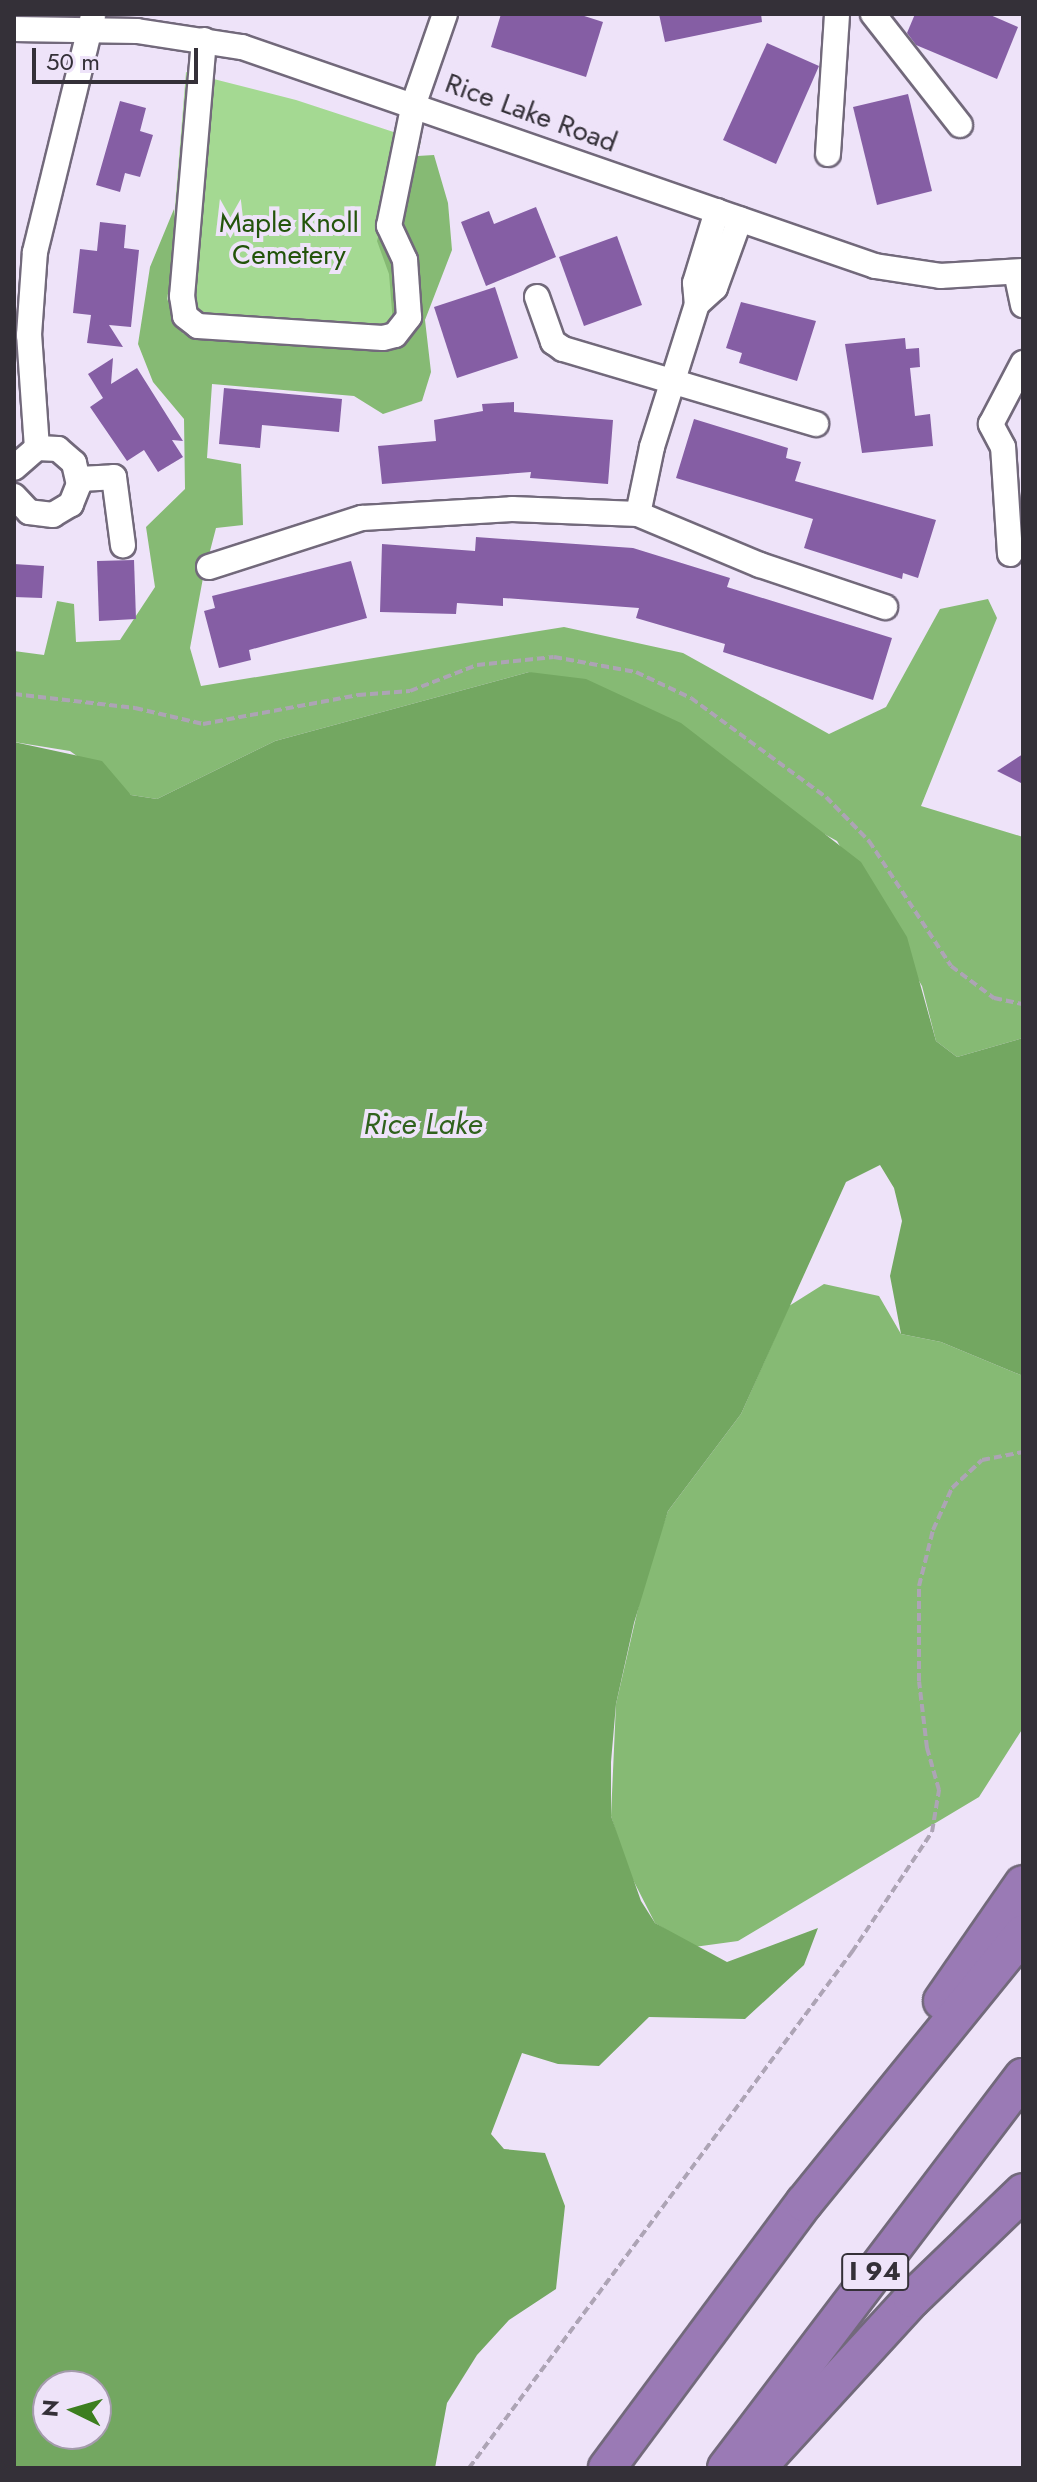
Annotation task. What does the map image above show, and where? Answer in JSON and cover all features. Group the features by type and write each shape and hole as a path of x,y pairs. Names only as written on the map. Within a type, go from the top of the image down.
{"highway":[{"path":"607,2468 804,2203 1023,1884"},
{"path":"804,2203 1023,1934"},
{"name":"I 94","path":"726,2468 1023,2077"},
{"path":"757,2468 912,2299 1023,2192"}],"street":[{"path":"204,40 182,296 185,316 198,326 395,335 409,317 405,260 389,226 414,103 445,14"},
{"path":"828,154 837,14"},
{"path":"873,14 960,125"},
{"path":"37,448 29,335 35,252 93,21"},
{"name":"Rice Lake Road","path":"14,29 93,21 204,40 277,57 740,219 906,273 1020,271"},
{"path":"638,514 671,377 697,304 695,283 717,211"},
{"path":"697,304 715,288 740,219"},
{"path":"1020,271 1023,305"},
{"path":"537,297 553,342 563,349 671,377 816,424"},
{"path":"1010,554 1003,447 991,424 1023,363"},
{"path":"14,468 37,448"},
{"path":"15,500 29,512 53,515 71,504 79,479 67,455 37,448"},
{"path":"79,479 114,477 123,545"},
{"path":"209,567 362,518 512,509 638,514 760,565 885,607"}],"path":[{"path":"14,694 135,708 203,724 358,695 410,691 477,665 554,657 636,672 691,698 826,797 869,841 951,966 994,998 1023,1004"},
{"path":"469,2468 852,1952 932,1832 938,1809 937,1778 927,1748 915,1642 919,1586 933,1530 967,1471 992,1456 1023,1452"}],"green space":[{"name":"Maple Knoll Cemetery","path":"186,72 296,100 421,141 405,212 399,366 163,353"}],"shaded area":[{"path":"434,155 448,203 452,250 425,320 431,372 422,401 383,414 354,396 212,384 207,458 241,464 243,525 216,528 190,648 201,686 564,627 683,653 829,734 886,707 940,609 988,599 997,618 921,806 1023,837 1023,1038 957,1057 936,1041 922,986 837,841 529,672 275,741 157,799 131,795 70,751 14,742 14,651 44,655 57,601 74,604 76,642 120,640 155,587 146,527 185,489 184,419 153,382 138,344 150,267 174,209 177,244 167,299 183,334 395,348 389,274 377,241 401,157"},
{"path":"824,1284 879,1296 901,1334 941,1342 1023,1376 1023,1728 979,1797 738,1941 694,1947 655,1923 627,1868 611,1816 616,1704 646,1574 668,1511 741,1414 789,1306"}],"water":[{"name":"Rice Lake","path":"529,672 586,679 681,723 861,862 907,937 936,1041 957,1057 1023,1038 1023,1376 941,1342 901,1334 890,1276 902,1221 894,1188 880,1165 846,1182 741,1414 668,1511 634,1623 616,1704 611,1762 611,1816 641,1901 655,1923 727,1962 818,1928 804,1965 745,2019 649,2017 599,2066 558,2064 522,2053 491,2134 504,2149 545,2153 565,2206 556,2289 509,2320 477,2355 447,2403 435,2468 14,2468 14,742 102,761 131,795 157,799 275,741"}],"building":[{"path":"501,14 578,14 603,22 586,77 491,47"},
{"path":"659,14 761,14 762,22 665,42"},
{"path":"915,14 988,14 1018,27 997,79 916,45 907,33"},
{"path":"767,43 819,66 776,164 723,140"},
{"path":"908,94 932,191 877,205 853,107"},
{"path":"120,101 146,108 140,131 153,135 140,177 125,173 120,192 96,185"},
{"path":"536,207 556,257 486,286 461,222 489,211 494,224"},
{"path":"100,222 126,225 124,248 139,250 131,327 109,325 123,347 87,343 91,315 73,313 80,249 97,251"},
{"path":"617,236 642,305 584,326 559,257"},
{"path":"495,287 518,358 457,378 434,307"},
{"path":"741,302 816,321 797,381 739,363 742,353 726,348"},
{"path":"905,338 906,349 919,348 920,367 910,368 915,416 930,414 933,446 862,453 845,344"},
{"path":"113,358 111,384 137,368 183,441 172,440 183,457 158,472 144,450 127,461 90,407 103,398 88,374"},
{"path":"224,388 342,399 339,432 262,425 260,448 219,444"},
{"path":"514,402 514,412 613,420 608,484 530,478 531,472 382,484 378,446 436,441 434,420 483,411 482,404"},
{"path":"694,419 788,448 786,458 801,462 795,481 936,520 918,578 903,573 902,579 804,548 813,519 676,478"},
{"path":"476,537 633,548 730,578 727,587 892,638 873,700 723,652 725,644 636,618 639,608 503,598 503,606 457,603 456,614 380,612 382,544 475,551"},
{"path":"134,560 136,619 99,621 97,561"},
{"path":"351,561 367,618 249,650 251,660 219,668 204,611 215,608 212,596"},
{"path":"14,564 44,566 42,598 14,597"},
{"path":"1023,754 1023,784 997,771"}]}
